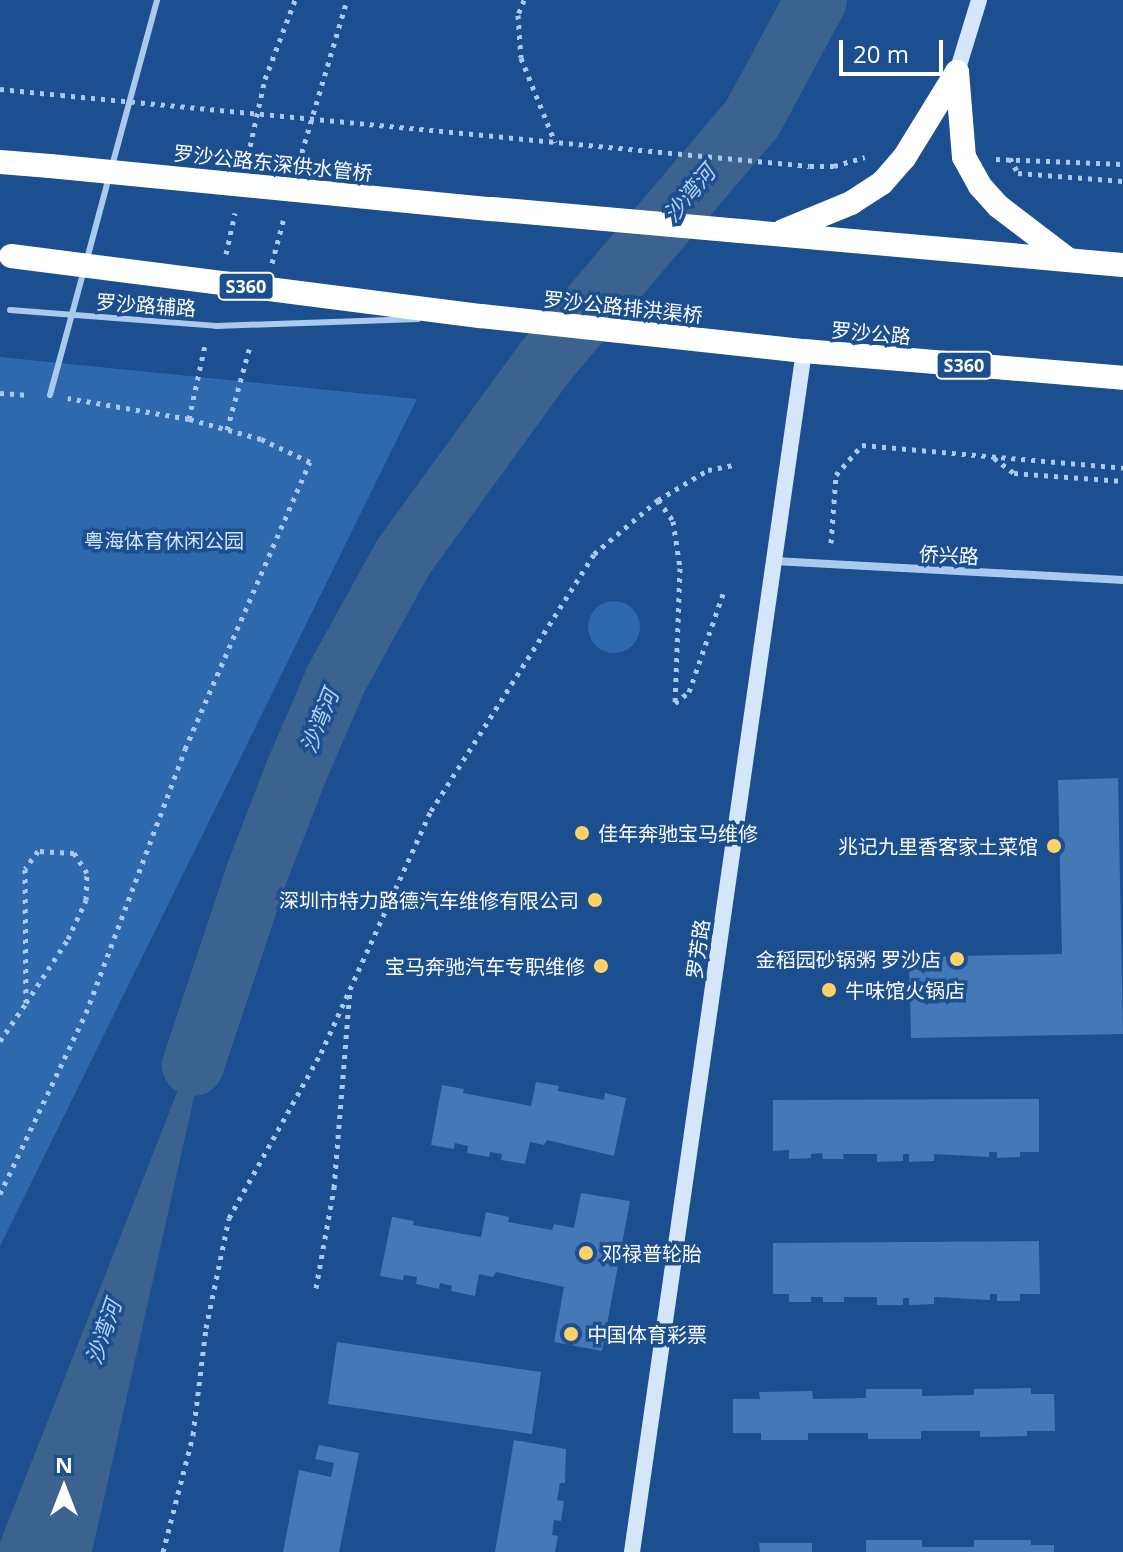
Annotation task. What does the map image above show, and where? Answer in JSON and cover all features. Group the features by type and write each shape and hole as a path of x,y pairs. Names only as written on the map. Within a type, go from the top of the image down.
{"highway":[{"path":"778,233 840,208 882,183 904,158 957,72"},
{"path":"957,72 964,157 980,186 998,206 1071,261"},
{"name":"罗沙公路东深供水管桥","path":"0,162 778,233"},
{"path":"778,233 1123,265"},
{"name":"S360","path":"6,255 481,316"},
{"name":"罗沙公路排洪渠桥","path":"481,316 759,346"},
{"name":"罗沙公路","path":"759,346 1123,378"}],"main road":[{"path":"957,72 979,0"},
{"name":"罗芳路","path":"632,1552 804,351"}],"street":[{"name":"侨兴路","path":"774,561 1123,580"}],"lane":[{"path":"50,395 157,0"},
{"name":"罗沙路辅路","path":"0,309 216,326 481,316"}],"path":[{"path":"524,0 518,15 521,58 555,142"},
{"path":"0,89 810,166 834,166 876,150"},
{"path":"1010,158 1018,173 1123,181"},
{"path":"992,160 1010,158 1123,164"},
{"path":"0,393 50,395 189,419 261,439 310,462 185,749 86,1013 0,1194"},
{"path":"829,564 836,475 862,445 1123,468"},
{"path":"994,458 1014,473 1123,481"},
{"path":"163,1552 193,1435 206,1328 229,1218 321,1053 431,811 594,554 658,500 708,470 734,465"},
{"path":"658,500 673,521 680,568 675,703 689,692 723,594"},
{"path":"0,1041 26,1003 68,939 86,900 87,873 74,853 38,851 25,869 26,1003"},
{"path":"316,1288 334,1188 351,986"}],"green space":[{"name":"粤海体育休闲公园","path":"0,357 417,399 0,1246"},
{"path":"614,601 632,609 640,627 632,645 614,653 596,645 588,627 596,609"}],"water":[{"path":"219,986 92,1552 0,1552 0,1542"}],"building":[{"path":"1118,778 1123,1034 911,1038 909,957 1062,954 1058,780"},
{"path":"536,1082 559,1086 558,1091 604,1100 605,1093 626,1098 614,1156 547,1140 544,1145 530,1142 525,1164 501,1160 502,1154 490,1152 489,1157 467,1153 468,1146 455,1143 454,1149 431,1145 442,1085 464,1089 463,1093 531,1106"},
{"path":"1039,1099 1039,1152 1020,1152 1020,1157 997,1158 997,1152 989,1152 989,1157 934,1154 934,1161 909,1162 909,1154 903,1154 903,1161 877,1162 877,1154 843,1154 844,1159 823,1159 822,1153 811,1154 811,1158 789,1159 789,1150 773,1151 773,1100"},
{"path":"581,1193 630,1201 602,1351 554,1342 564,1287 496,1272 493,1277 479,1274 475,1296 451,1291 452,1286 440,1283 439,1289 416,1284 417,1277 404,1275 403,1280 380,1276 392,1217 414,1221 413,1225 481,1237 486,1212 509,1217 508,1222 552,1230 554,1224 574,1228"},
{"path":"1039,1241 1040,1294 1020,1294 1020,1301 997,1301 997,1294 990,1294 990,1300 934,1297 934,1304 909,1305 909,1298 903,1298 903,1305 877,1305 877,1297 844,1297 844,1302 823,1302 823,1297 811,1297 811,1302 789,1302 789,1294 773,1294 773,1243"},
{"path":"337,1342 541,1372 532,1434 328,1404"},
{"path":"1031,1388 1031,1394 1054,1394 1055,1431 1027,1431 1027,1436 980,1437 980,1431 921,1431 921,1439 868,1439 868,1433 808,1433 808,1440 761,1440 761,1433 733,1433 733,1399 760,1399 759,1392 812,1391 813,1399 866,1398 866,1389 922,1389 922,1396 974,1395 974,1389"},
{"path":"514,1440 566,1449 565,1483 560,1483 557,1500 564,1501 561,1521 554,1520 552,1535 558,1536 555,1552 495,1552"},
{"path":"319,1445 359,1453 339,1552 283,1552 299,1470 331,1477 334,1463 315,1459"},
{"path":"866,1540 922,1540 922,1547 974,1547 974,1540 1031,1540 1031,1545 1054,1545 1054,1552 866,1552"},
{"path":"759,1543 812,1543 812,1552 760,1552"}],"waterway":[{"name":"沙湾河","path":"193,1065 257,873 296,772 336,679 404,556 545,362 752,119 816,0"}],"place":[{"name":"佳年奔驰宝马维修","path":"582,833"},
{"name":"兆记九里香客家土菜馆","path":"1054,846"},
{"name":"深圳市特力路德汽车维修有限公司","path":"595,900"},
{"name":"金稻园砂锅粥 罗沙店","path":"957,959"},
{"name":"宝马奔驰汽车专职维修","path":"601,966"},
{"name":"牛味馆火锅店","path":"829,990"},
{"name":"邓禄普轮胎","path":"586,1253"},
{"name":"中国体育彩票","path":"571,1334"}]}
